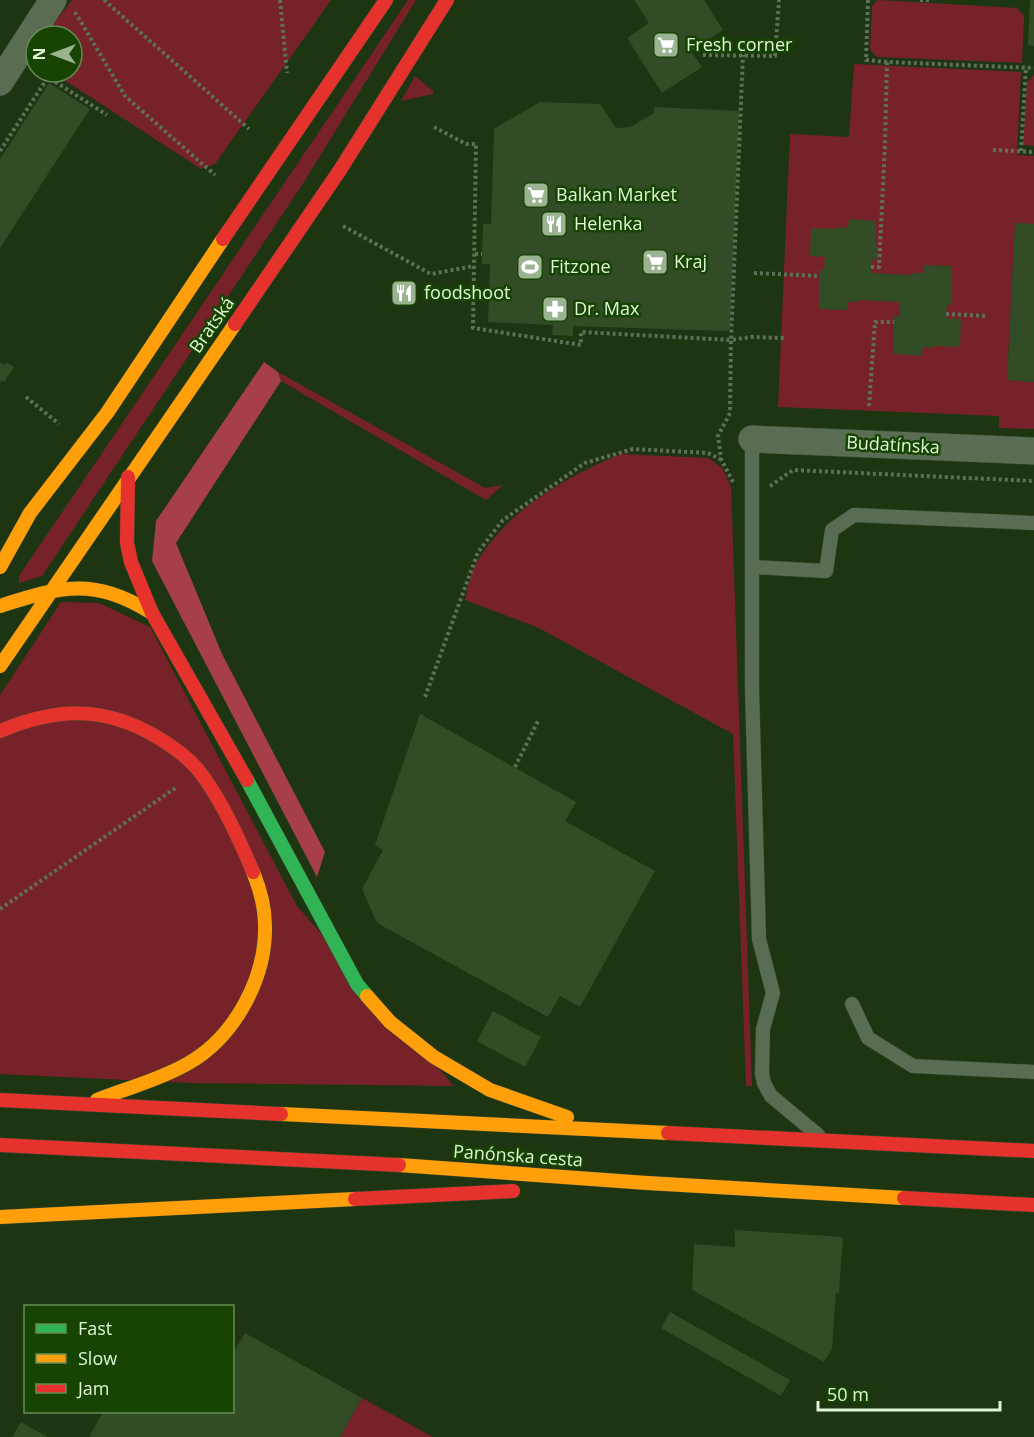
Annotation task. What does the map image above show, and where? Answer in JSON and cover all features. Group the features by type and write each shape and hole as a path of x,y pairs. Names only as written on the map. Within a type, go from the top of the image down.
{"main road":[{"path":"0,549 107,413 386,0"},
{"name":"Bratská","path":"0,666 350,153 447,0"},
{"path":"128,477 127,543 131,562 152,613 237,761 357,984 398,1030 434,1058 490,1090 609,1130"},
{"path":"0,567 30,513"},
{"path":"0,606 51,589 77,586 96,588 120,595 152,613"},
{"path":"0,731 30,719 53,714 82,712 109,716 134,724 157,737 186,758 199,771 247,858 264,908 264,943 254,983 238,1017 221,1038 199,1058 157,1078 86,1105"},
{"name":"Panónska cesta","path":"0,1100 1034,1151"},
{"name":"Panónska cesta","path":"0,1145 350,1162 646,1183 1034,1205"},
{"path":"0,1218 646,1183"}],"street":[{"path":"0,82 62,2"},
{"name":"Budatínska","path":"752,439 1034,452"}],"lane":[{"path":"752,439 752,710 759,939 773,993 763,1029 761,1062 764,1083 776,1101 825,1140"},
{"path":"752,567 826,571 832,530 854,515 1034,523"},
{"path":"852,1004 868,1038 913,1066 1034,1072"}],"path":[{"path":"104,0 249,129"},
{"path":"280,0 288,73"},
{"path":"703,55 775,56 779,0"},
{"path":"868,0 866,60 1034,68"},
{"path":"920,0 930,0"},
{"path":"62,2 125,96 215,175"},
{"path":"434,127 466,144 476,144 473,328 581,345 581,332 731,340 743,55"},
{"path":"871,267 879,267 887,62"},
{"path":"1021,151 1026,67"},
{"path":"0,151 43,84"},
{"path":"59,84 107,115"},
{"path":"993,150 1034,152"},
{"path":"343,226 431,274 474,266"},
{"path":"475,254 482,254"},
{"path":"754,273 819,276"},
{"path":"946,315 986,316"},
{"path":"869,406 874,322 894,322"},
{"path":"562,336 562,343"},
{"path":"26,397 59,424"},
{"path":"425,697 477,552 503,520 585,463 633,449 708,453 721,459"},
{"path":"515,767 538,721"},
{"path":"0,909 199,771"}],"shaded area":[{"path":"72,0 331,0 215,164 201,169 70,84 84,84 84,24 53,24"},
{"path":"408,0 416,0 304,182 42,576 19,583 19,576"},
{"path":"878,0 1017,8 1024,16 1022,63 877,57 870,49 872,6"},
{"path":"854,64 1021,72 1017,155 1034,156 1034,224 1015,223 1007,380 1034,382 1034,429 999,428 999,416 778,407 790,134 849,137"},
{"path":"1034,75 1034,146 1023,145 1027,82"},
{"path":"415,76 433,91 433,94 401,101"},
{"path":"264,362 278,372 281,381 176,543 222,654 325,852 317,877 152,561 156,521"},
{"path":"278,372 485,488 503,485 486,500 281,381"},
{"path":"621,454 709,458 723,469 731,487 752,1086 746,1086 733,734 537,627 465,600 475,565 488,545 520,512 558,485"},
{"path":"61,602 99,603 150,627 297,906 454,1086 192,1083 0,1074 0,695"},
{"path":"362,1398 433,1437 340,1437"}],"building":[{"name":"Fresh corner","path":"634,0 704,0 723,30 691,51 702,67 662,93 627,38 649,23"},
{"path":"1030,0 1034,0 1034,46 1028,45"},
{"path":"48,84 90,109 0,248 0,159"},
{"path":"540,102 600,104 616,128 630,127 654,113 654,107 739,111 730,329 726,331 573,326 573,336 552,335 553,325 488,322 490,264 482,264 483,224 491,224 494,129"},
{"path":"849,219 876,221 877,260 871,259 871,273 912,275 923,273 924,265 951,266 952,305 947,305 946,318 961,319 960,347 923,347 922,356 894,354 894,316 899,316 900,302 858,300 858,302 847,302 847,310 819,309 819,270 824,270 825,257 810,256 811,228 848,228"},
{"path":"1015,223 1034,224 1034,382 1007,380"},
{"path":"0,362 4,365 7,362 14,367 4,382 2,380 0,383"},
{"path":"420,714 576,802 565,821 655,871 580,1007 560,996 548,1017 377,923 362,889 383,850 375,845"},
{"path":"493,1011 541,1037 525,1067 477,1041"},
{"path":"735,1230 843,1237 832,1349 824,1362 692,1290 694,1244 735,1247"},
{"path":"670,1312 790,1380 781,1396 661,1328"},
{"path":"245,1333 362,1398 340,1437 89,1437 102,1413 234,1413 234,1352"},
{"path":"21,1422 48,1437 12,1437"}],"traffic: fast":[{"path":"247,780 357,984 367,996"}],"traffic: slow":[{"path":"0,567 30,513 107,413 223,239"},
{"path":"0,666 235,324"},
{"path":"0,606 42,594 77,588 112,594 152,613"},
{"path":"97,1100 187,1064 204,1053 233,1023 253,986 264,946 264,912 253,872"},
{"path":"367,996 390,1022 434,1057 490,1090 567,1117"},
{"path":"281,1114 668,1133"},
{"path":"399,1165 904,1198"},
{"path":"0,1217 355,1199"}],"traffic: jam":[{"path":"223,239 386,0"},
{"path":"235,324 340,170 447,0"},
{"path":"128,477 127,543 131,562 152,613 247,780"},
{"path":"0,731 41,718 79,713 118,719 157,737 185,756 207,782 229,820 253,872"},
{"path":"0,1100 281,1114"},
{"path":"668,1133 1034,1151"},
{"path":"0,1145 399,1165"},
{"path":"355,1199 513,1191"},
{"path":"904,1198 1034,1205"}],"place":[{"name":"Fresh corner","path":"666,45"},
{"name":"Balkan Market","path":"536,195"},
{"name":"Helenka","path":"554,224"},
{"name":"Kraj","path":"655,262"},
{"name":"Fitzone","path":"530,267"},
{"name":"foodshoot","path":"404,293"},
{"name":"Dr. Max","path":"555,309"}]}
